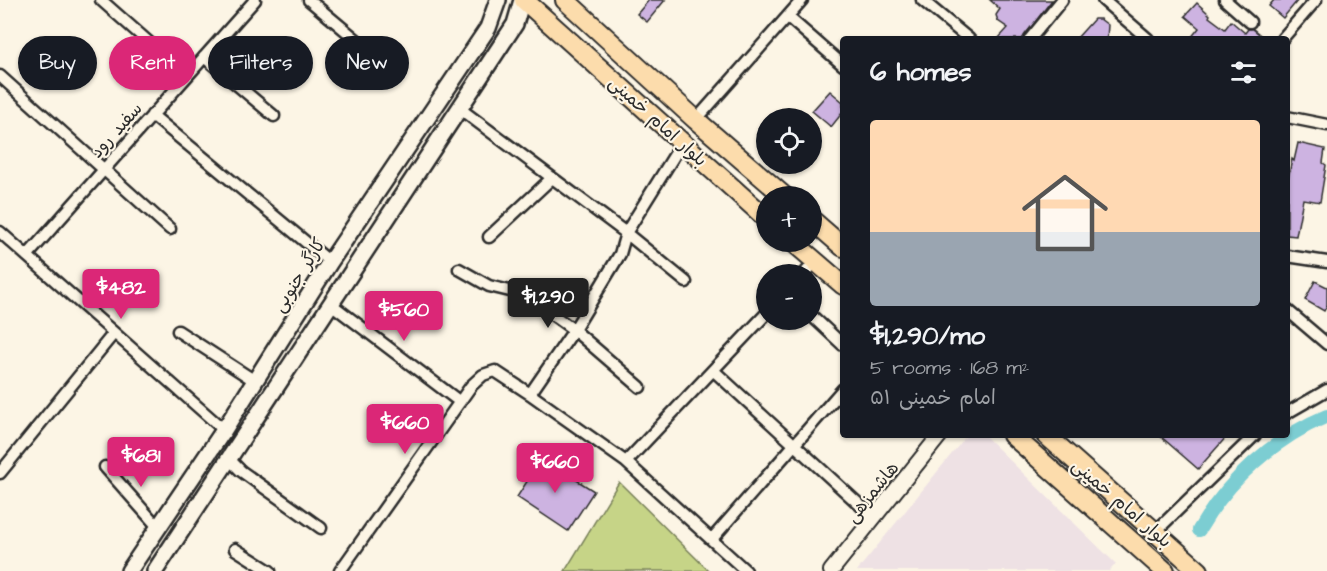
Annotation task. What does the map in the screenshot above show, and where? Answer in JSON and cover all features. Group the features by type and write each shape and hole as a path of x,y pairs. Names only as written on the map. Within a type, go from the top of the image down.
{"main road":[{"name":"کارگر جنوبی","path":"129,571 224,430 330,262 488,28 498,0"},
{"path":"155,571 515,24 523,0"},
{"name":"بلوار امام خمینی","path":"523,0 756,209"},
{"name":"بلوار امام خمینی","path":"565,0 696,120 772,186"},
{"path":"822,229 840,244"},
{"path":"330,262 349,276"},
{"path":"822,274 840,283"},
{"name":"بلوار امام خمینی","path":"1015,438 1165,571"},
{"name":"بلوار امام خمینی","path":"1049,438 1199,571"}],"street":[{"path":"101,0 142,36"},
{"name":"سفید رود","path":"196,66 255,0"},
{"path":"309,0 352,36"},
{"path":"696,120 802,0"},
{"path":"922,0 965,36"},
{"path":"1032,36 1062,0"},
{"path":"1103,0 1145,36"},
{"path":"1226,0 1250,22"},
{"path":"1285,36 1316,0"},
{"path":"788,17 840,62"},
{"path":"204,57 274,116"},
{"path":"0,76 170,229"},
{"name":"سفید رود","path":"27,256 174,90"},
{"path":"459,108 626,233 686,282"},
{"path":"152,115 330,262"},
{"path":"1290,118 1327,125"},
{"path":"530,394 574,330 620,254 626,233 682,144"},
{"path":"489,237 552,178"},
{"path":"0,232 224,430"},
{"path":"1290,256 1327,262"},
{"path":"459,268 489,286 514,292 539,305 574,330 640,387"},
{"path":"331,304 460,402"},
{"path":"1290,313 1327,344"},
{"path":"626,462 756,325"},
{"path":"822,325 840,342"},
{"path":"178,332 255,381"},
{"path":"0,473 114,333"},
{"path":"713,370 873,518"},
{"path":"340,571 471,386 483,375 495,371 626,462 746,571"},
{"path":"1290,410 1327,390"},
{"path":"712,539 840,392"},
{"name":"هاشمزهی","path":"831,571 938,438"},
{"path":"1155,532 1252,438"},
{"path":"228,459 321,528"},
{"path":"105,467 158,527"},
{"path":"235,549 270,571"}],"shaded area":[{"path":"965,438 987,438 1116,564 1109,571 857,571"}],"green space":[{"path":"619,482 709,571 565,571"}],"building":[{"path":"649,0 665,0 647,22 637,14"},
{"path":"990,0 1052,0 1024,36 1001,36 1008,28 998,21 996,15 1000,9"},
{"path":"1274,0 1298,0 1283,18 1269,6"},
{"path":"1197,3 1210,15 1209,17 1225,29 1231,21 1245,33 1248,29 1253,29 1261,36 1192,36 1199,28 1185,16"},
{"path":"1094,19 1100,19 1108,25 1107,36 1079,36"},
{"path":"830,91 840,99 840,116 831,127 822,119 822,108 815,108"},
{"path":"1298,143 1325,149 1323,163 1326,165 1320,202 1303,199 1296,236 1290,235 1290,169 1292,159 1294,161"},
{"path":"1315,281 1327,287 1327,305 1324,311 1305,300"},
{"path":"1162,438 1225,438 1198,469"},
{"path":"542,458 594,491 568,531 517,497"}],"waterway":[{"path":"1290,435 1327,416"},
{"path":"1199,530 1238,478 1254,462 1286,438"}]}
